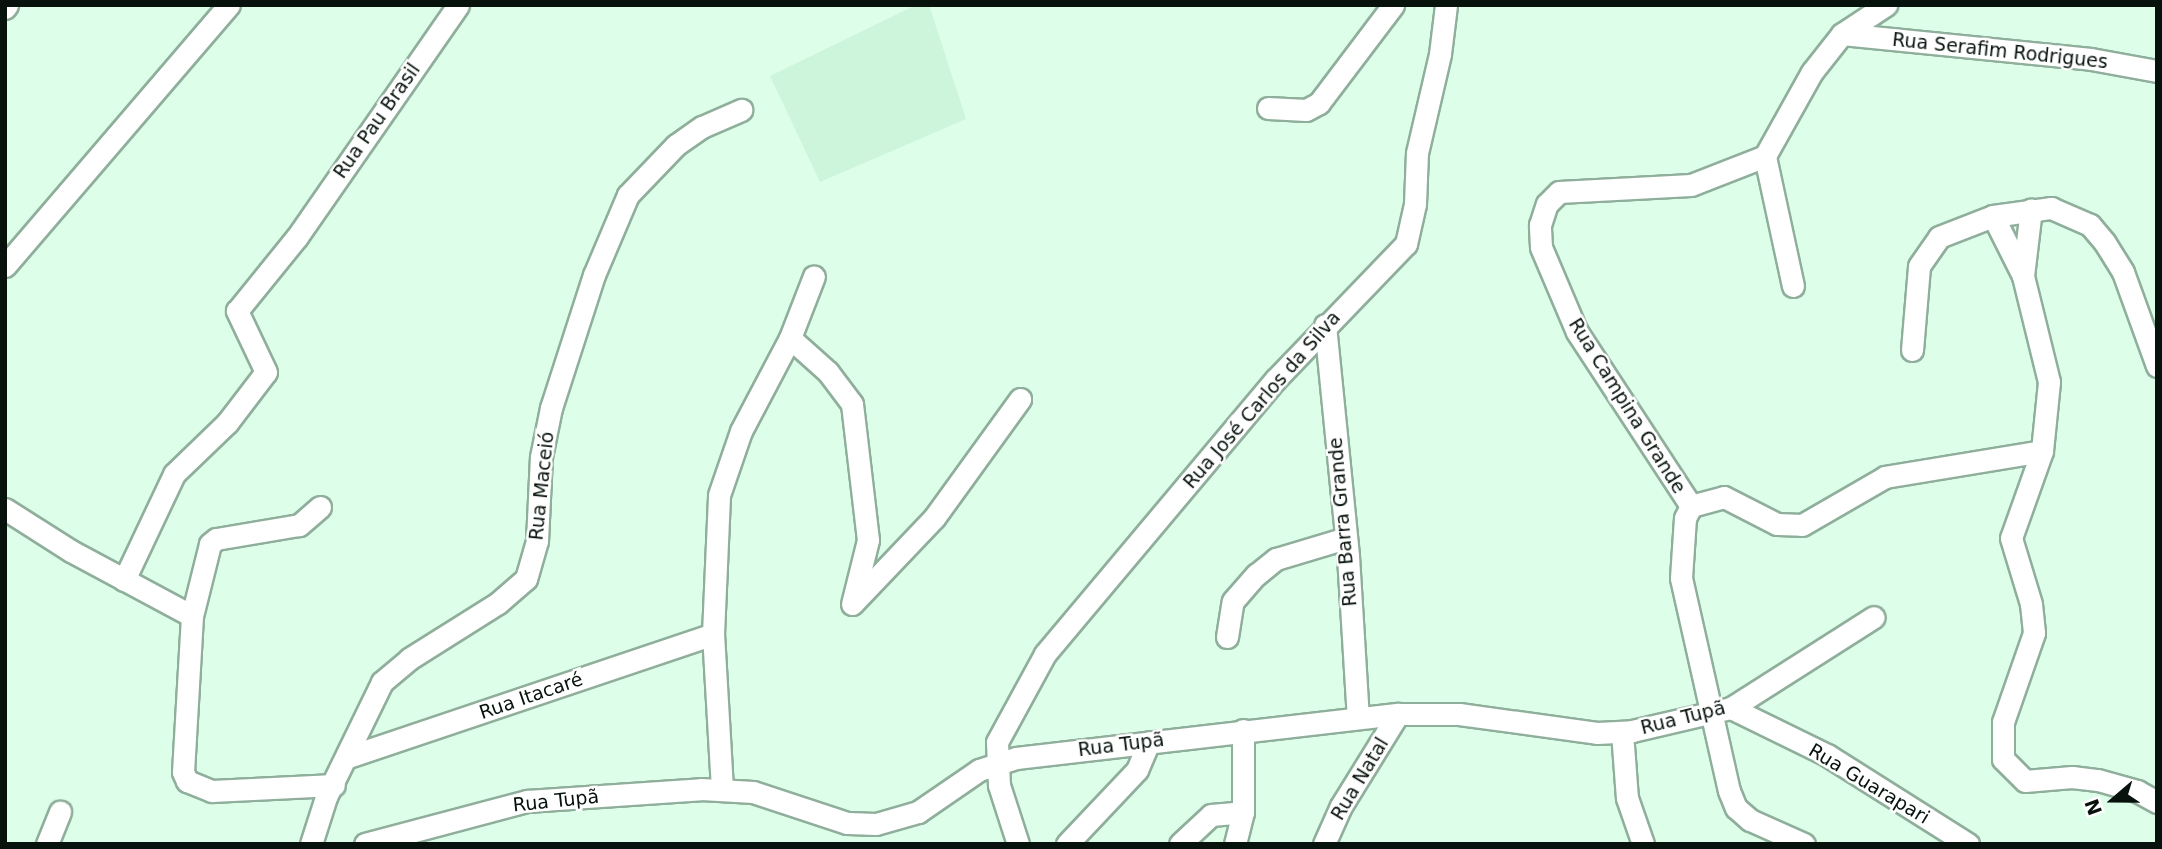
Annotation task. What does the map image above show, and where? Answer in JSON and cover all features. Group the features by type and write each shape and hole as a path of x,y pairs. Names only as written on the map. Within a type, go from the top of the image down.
{"street":[{"path":"5,266 229,5"},
{"name":"Rua Pau Brasil","path":"124,580 174,474 227,423 266,372 237,311 297,237 458,5"},
{"path":"1268,108 1306,110 1319,103 1393,5"},
{"name":"Rua José Carlos da Silva","path":"995,763 1002,728 1045,654 1325,325 1406,244 1415,204 1417,153 1440,54 1446,5"},
{"path":"1793,286 1765,156 1812,72 1842,34 1885,5"},
{"name":"Rua Serafim Rodrigues","path":"1842,34 2091,59 2157,71"},
{"name":"Rua Maceió","path":"311,844 372,701 394,670 498,603 526,579 535,552 541,457 551,408 615,220 628,195 676,145 702,127 741,110"},
{"name":"Rua Campina Grande","path":"1691,506 1577,332 1541,247 1540,225 1547,204 1559,192 1691,185 1765,156"},
{"path":"2023,276 2031,209"},
{"path":"1912,350 1914,296 1924,253 1939,237 1959,226 2031,209 2071,214 2090,225 2105,243 2123,272 2157,366"},
{"path":"1993,216 2023,276 2049,382 2042,451 2011,538 2031,604 2034,633 2004,722 2003,759 2025,781 2072,777 2098,780 2137,791 2157,802"},
{"path":"722,789 713,634 715,527 726,466 790,338 814,276"},
{"name":"Rua Barra Grande","path":"1325,325 1346,538 1358,718"},
{"path":"790,338 828,372 852,404 869,540 852,604 934,518 1020,399"},
{"path":"1792,842 1736,808 1723,710 1681,578 1685,518 1691,506 1724,497 1777,524 1802,525 1885,477 2042,451"},
{"path":"320,508 299,525 278,532 216,539 205,556 192,616 183,772 187,781 212,792 334,785"},
{"path":"5,509 124,580 192,616"},
{"path":"1227,637 1233,601 1256,575 1276,559 1346,538"},
{"name":"Rua Tupã","path":"365,844 527,801 722,789 753,792 847,823 876,824 918,812 995,763 1243,730 1358,718 1459,714 1563,730 1622,732 1723,710 1874,617"},
{"name":"Rua Itacaré","path":"348,757 713,634"},
{"name":"Rua Guarapari","path":"1723,710 1827,755 1968,844"},
{"name":"Rua Natal","path":"1324,844 1341,806 1398,715"},
{"path":"1235,844 1244,813 1243,730"},
{"path":"1622,732 1627,798 1643,844"},
{"path":"1067,844 1137,770 1149,742"},
{"path":"995,763 1018,844"},
{"path":"47,844 60,812"},
{"path":"1180,844 1211,816 1244,813"}],"shaded area":[{"path":"916,5 929,5 966,119 820,182 770,76"}]}
